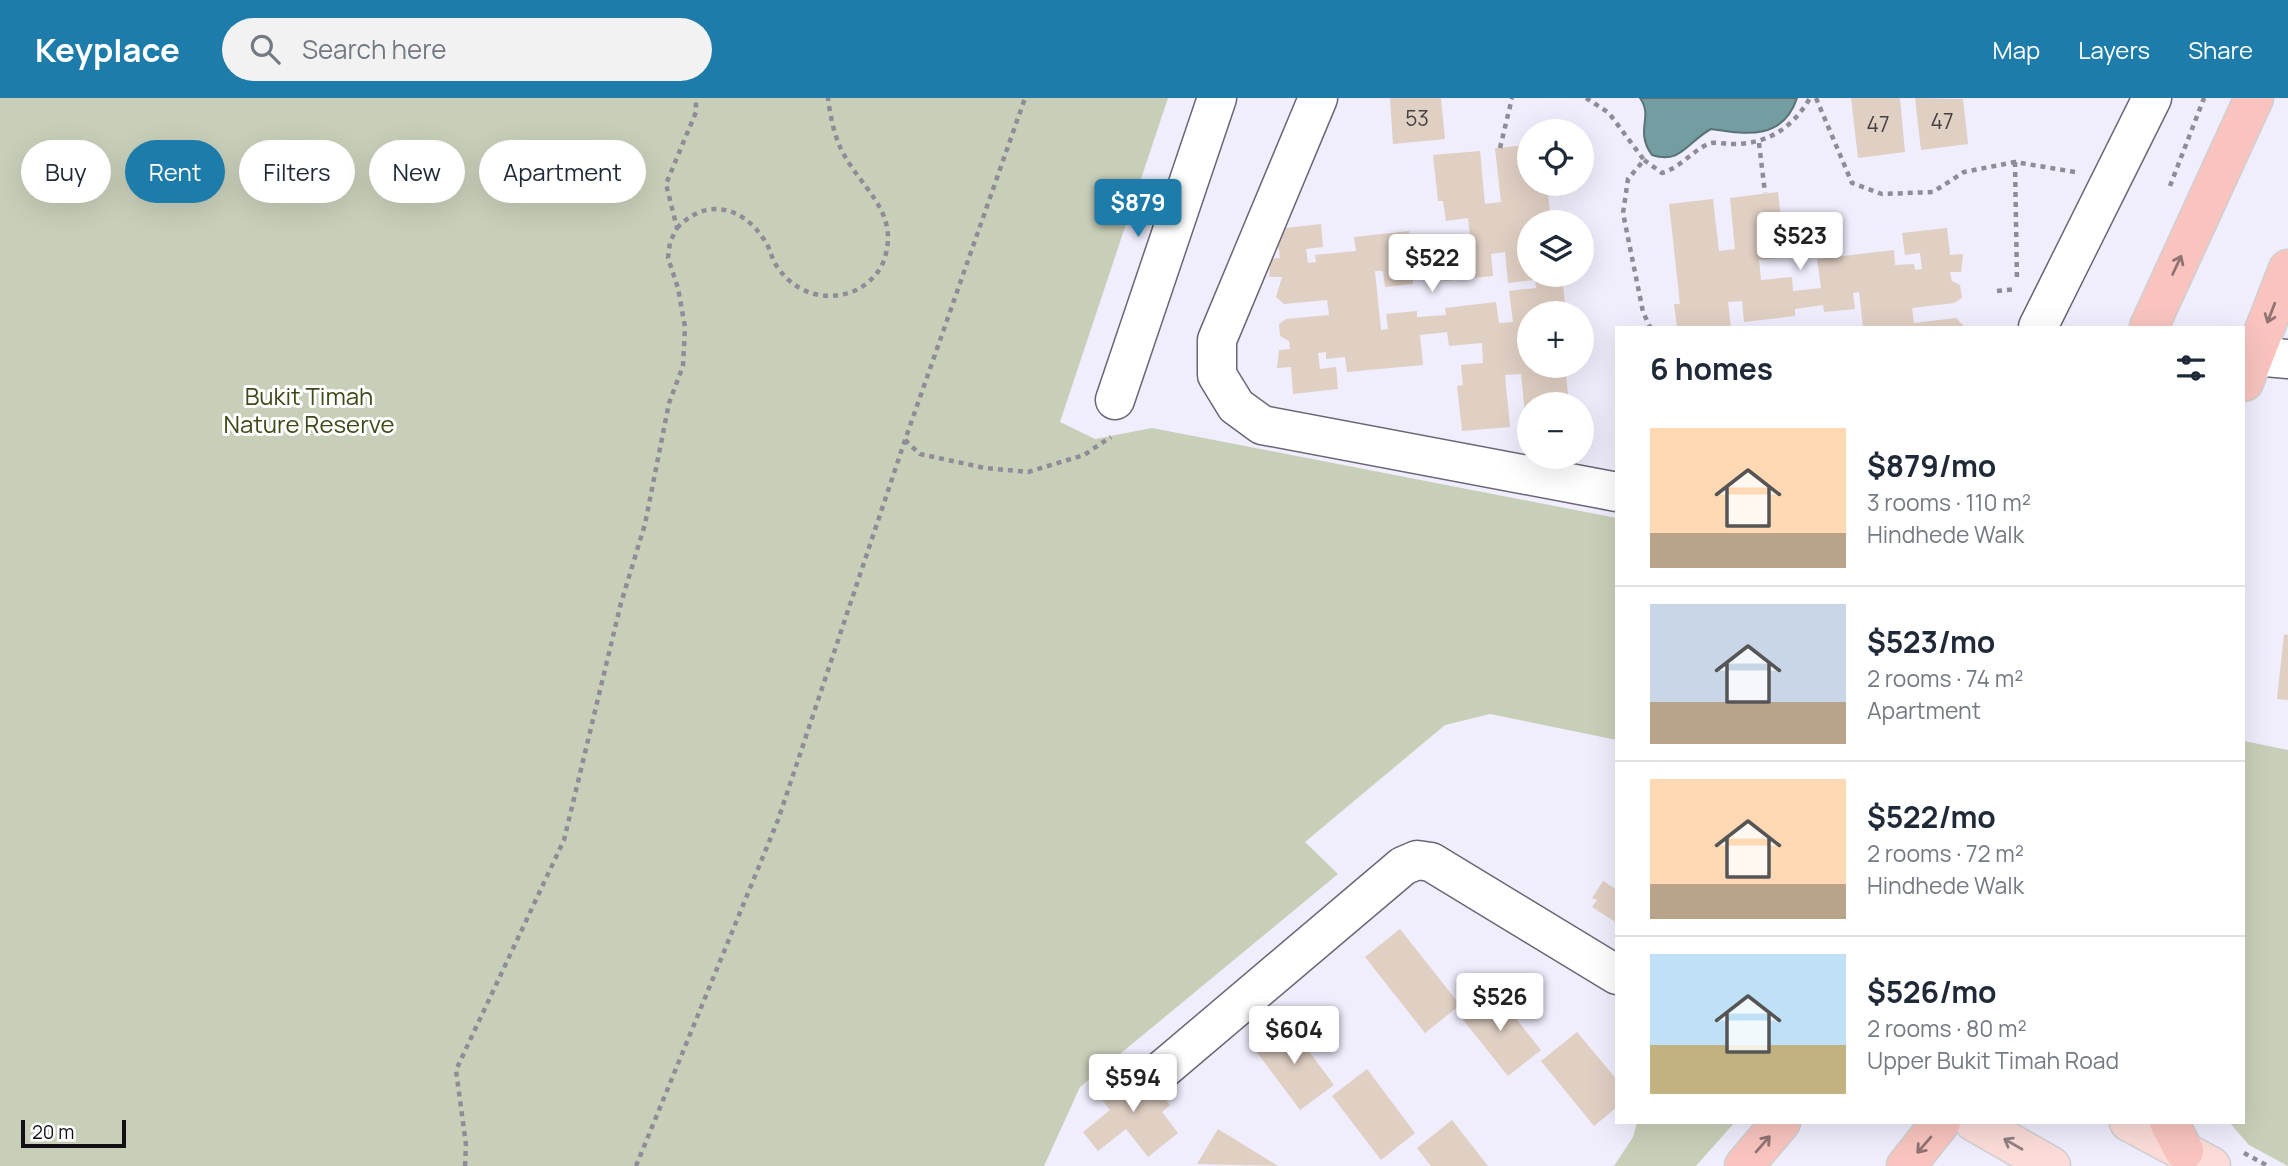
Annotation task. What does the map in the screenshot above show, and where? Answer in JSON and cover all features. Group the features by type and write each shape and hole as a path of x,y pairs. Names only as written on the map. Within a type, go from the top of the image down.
{"highway":[{"path":"2149,326 2254,98"},
{"path":"2262,365 2288,269"},
{"path":"1744,1166 1779,1124"},
{"path":"1906,1166 1939,1124"}],"main road":[{"path":"1978,1124 2051,1166"},
{"path":"2135,1124 2188,1146"}],"street":[{"path":"1116,416 1217,98"},
{"path":"1318,98 1217,340 1217,375 1236,406 1262,425 1615,492"},
{"path":"2035,305 2111,178 2152,98"},
{"path":"1161,1071 1403,866 1417,860 1431,862 1615,974"}],"path":[{"path":"677,228 666,184 696,113 696,98"},
{"path":"465,1166 466,1144 456,1070 564,840 621,603 645,524 669,403 683,366 685,327 678,288 668,258 670,243 677,228 700,210 714,208 740,215 766,242 775,264 787,279 802,290 821,296 840,296 858,289 873,278 886,253 888,224 881,206 841,149 828,98"},
{"path":"636,1166 778,820 905,440 1025,98"},
{"path":"1500,148 1512,98"},
{"path":"1586,98 1592,99 1609,114 1644,160 1662,173 1678,168 1711,142 1759,144 1785,129 1801,114 1810,98"},
{"path":"1816,98 1852,183 1882,194 1933,191 1964,172 2015,162 2111,178"},
{"path":"1759,144 1765,192"},
{"path":"1644,160 1628,178 1623,214 1643,312 1650,326"},
{"path":"1997,291 2035,305 2015,162"},
{"path":"905,440 920,454 985,468 1028,472 1084,455 1116,416"}],"green space":[{"name":"Bukit Timah Nature Reserve","path":"0,98 1168,98 1060,422 1095,439 1152,428 1615,518 1615,740 1490,714 1445,725 1305,842 1338,874 1080,1087 1044,1166 0,1166"},
{"path":"2245,741 2288,750 2288,1166 2249,1145 2231,1124 2245,1124"},
{"path":"1636,1124 1733,1124 1696,1166 1614,1166 1633,1137"}],"shaded area":[{"path":"1640,98 1797,98 1791,112 1773,128 1749,133 1711,129 1677,154 1662,157 1652,155 1644,138 1645,111"}],"building":[{"path":"1390,98 1441,98 1445,139 1393,144"},
{"path":"1851,98 1900,98 1905,152 1858,158"},
{"path":"1915,98 1963,99 1968,144 1921,150"},
{"path":"1517,146 1517,196 1548,196 1550,210 1517,210 1517,282 1508,283 1505,252 1491,254 1493,276 1444,281 1443,275 1413,278 1413,284 1385,287 1383,271 1375,271 1381,330 1388,329 1386,314 1417,311 1417,317 1446,315 1445,308 1496,302 1499,323 1513,322 1509,291 1563,287 1565,301 1517,301 1517,374 1505,375 1510,427 1462,431 1457,386 1463,385 1461,365 1483,363 1482,343 1449,346 1447,332 1420,335 1423,365 1347,372 1345,357 1326,359 1326,352 1318,353 1320,369 1336,367 1338,389 1293,394 1291,367 1277,368 1279,350 1290,349 1289,341 1280,336 1279,324 1286,319 1329,315 1327,300 1284,304 1276,297 1282,277 1269,277 1270,259 1280,258 1276,229 1321,224 1323,247 1306,249 1308,263 1316,262 1315,255 1356,251 1354,237 1409,231 1412,260 1440,257 1438,241 1470,238 1468,218 1446,221 1443,201 1438,201 1433,155 1480,151 1485,204 1501,202 1495,148"},
{"path":"1778,192 1783,237 1777,238 1780,258 1759,260 1761,280 1792,277 1793,291 1821,288 1817,259 1894,250 1895,265 1914,264 1915,270 1922,269 1920,253 1905,255 1902,233 1947,228 1950,255 1963,254 1961,272 1950,272 1952,281 1960,285 1962,298 1954,303 1912,308 1914,323 1956,318 1964,326 1863,326 1859,292 1853,293 1855,309 1824,312 1823,305 1795,309 1795,316 1744,322 1742,301 1728,302 1731,326 1677,326 1674,304 1680,304 1669,204 1713,199 1719,251 1735,249 1730,198"},
{"path":"1521,378 1566,378 1568,392 1523,392"},
{"path":"2284,634 2288,635 2288,700 2277,699"},
{"path":"1603,881 1615,889 1615,922 1592,907 1597,900 1592,898"},
{"path":"1400,929 1460,1005 1425,1033 1365,957"},
{"path":"1493,990 1541,1050 1508,1076 1460,1016"},
{"path":"1287,1022 1334,1085 1300,1110 1253,1047"},
{"path":"1577,1032 1615,1078 1615,1109 1594,1126 1541,1061"},
{"path":"1138,1065 1170,1105 1162,1112 1178,1133 1148,1157 1126,1129 1098,1151 1083,1132 1110,1110 1099,1096"},
{"path":"1367,1069 1415,1133 1381,1160 1332,1096"},
{"path":"1452,1120 1488,1166 1431,1166 1417,1148"},
{"path":"1218,1129 1278,1166 1197,1164"}]}
